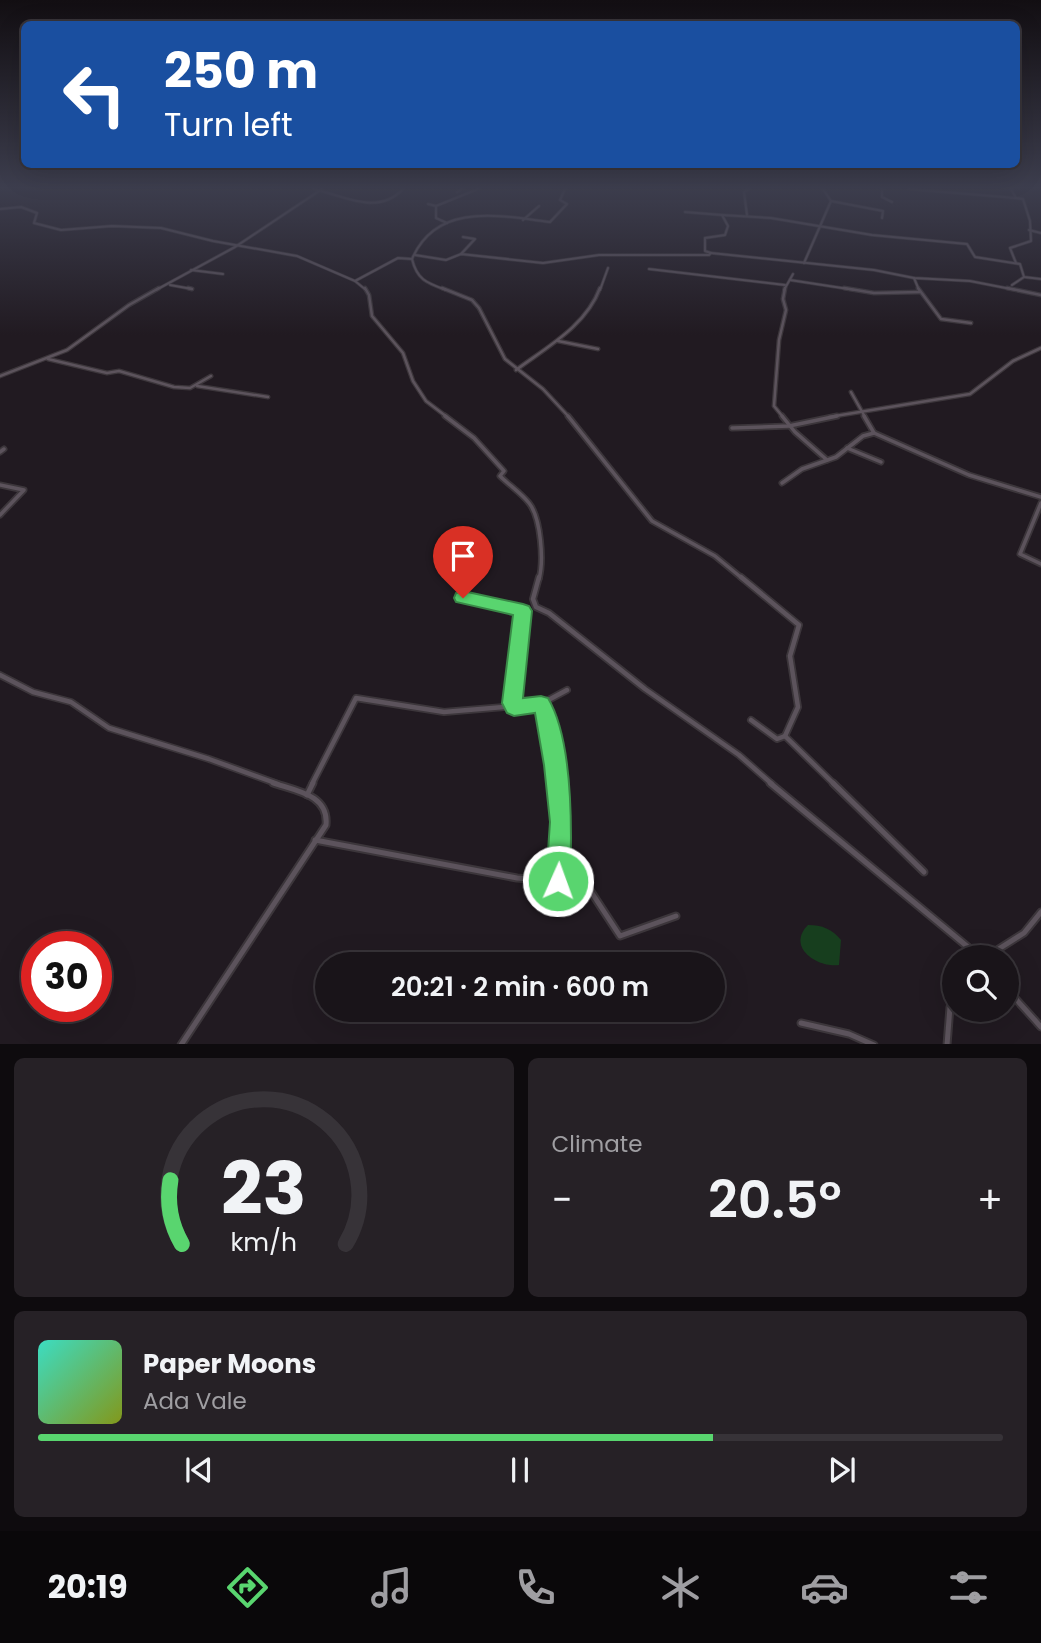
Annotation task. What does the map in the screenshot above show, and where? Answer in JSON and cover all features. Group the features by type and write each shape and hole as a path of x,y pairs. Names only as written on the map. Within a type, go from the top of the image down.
{"street":[{"path":"203,238 317,262 327,273 355,281 364,287 369,295 372,316 403,353 413,382 426,401 493,456 504,471 499,476 530,504 536,519 543,565 533,599 536,607 549,613 645,689 739,755 824,830 965,945"},
{"path":"0,376 48,359 86,338 142,297 247,238"},
{"path":"355,281 398,258 412,258 427,238"},
{"path":"415,255 446,260 461,254 475,239 467,238"},
{"path":"707,238 705,251 711,253 874,270 914,278 970,281 1041,295"},
{"path":"804,263 814,238"},
{"path":"901,238 967,244 975,257 1017,264"},
{"path":"1024,277 1023,270 1017,264 1010,248 1031,241 1031,238"},
{"path":"461,254 543,263 598,255 699,257 711,253"},
{"path":"412,258 418,279 472,300 479,308 498,349 516,370 542,389 573,421 652,520 715,556 800,625 790,656 798,707 785,736 778,738 751,720"},
{"path":"558,341 594,305 608,268"},
{"path":"649,269 785,285"},
{"path":"191,270 223,274"},
{"path":"793,274 785,285 783,299 786,310 779,340 774,406 789,426 827,460"},
{"path":"1012,285 1024,277 1041,279"},
{"path":"914,278 920,292 939,312 941,319 971,323"},
{"path":"790,280 874,293 920,292"},
{"path":"167,285 192,289"},
{"path":"516,370 539,355 550,342 558,341 598,349"},
{"path":"732,428 789,426 859,411 970,394 1013,361 1041,348"},
{"path":"48,359 107,373 119,371 174,387 197,386 211,376"},
{"path":"197,386 268,397"},
{"path":"851,392 859,403 859,411 874,433 969,475 1041,497"},
{"path":"782,483 802,469 836,457 863,436 874,433"},
{"path":"847,448 881,462"},
{"path":"0,485 24,490 0,515"},
{"path":"1041,503 1020,554 1041,564"},
{"path":"463,598 523,611 512,703 514,708"},
{"path":"0,675 33,692 71,702 109,728 209,759 307,795 324,805 327,813 326,825 182,1044"},
{"path":"307,795 356,698 444,712 541,704 567,690"},
{"path":"541,704 545,711 555,765 561,822 558,881"},
{"path":"785,736 924,872"},
{"path":"315,840 517,878 588,885 620,936 676,916"},
{"path":"1005,945 1024,933 1041,912"},
{"path":"1019,1002 1041,1027"},
{"path":"947,1044 949,1022"},
{"path":"801,1023 849,1034 872,1044"}],"shaded area":[{"path":"808,925 826,928 841,940 839,965 822,963 802,948 802,933"}],"route":[{"path":"463,598 523,611 517,681 512,703 514,708 541,704 545,711 555,765 561,822 558,881"}]}
